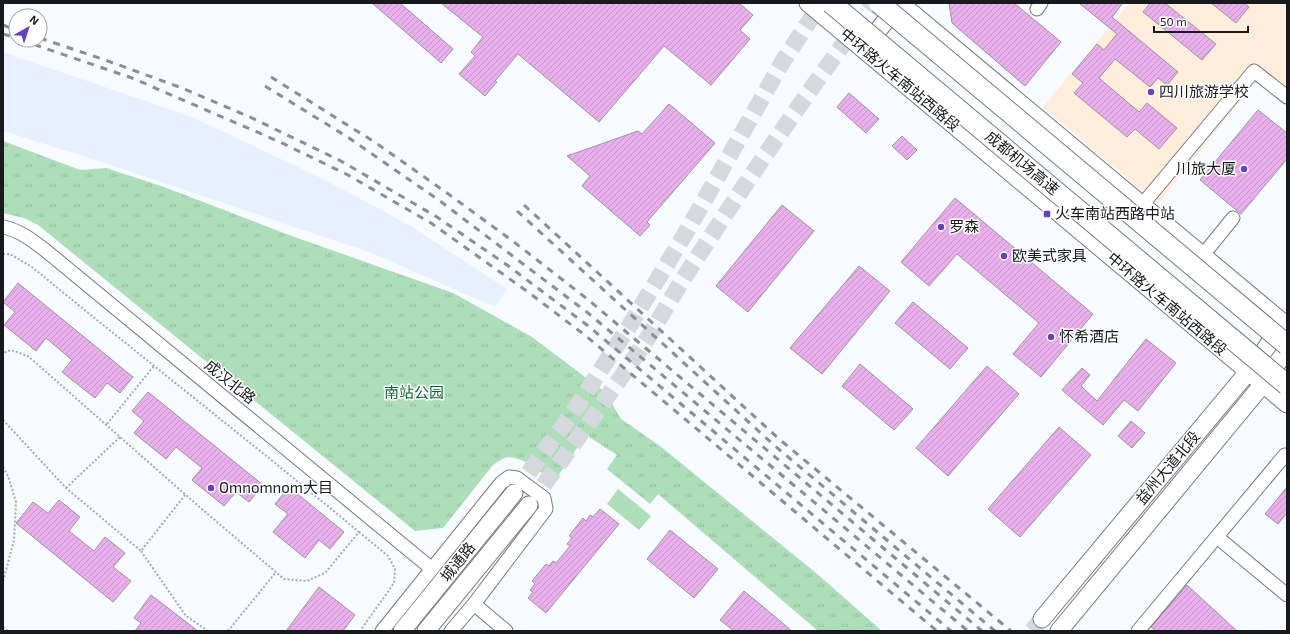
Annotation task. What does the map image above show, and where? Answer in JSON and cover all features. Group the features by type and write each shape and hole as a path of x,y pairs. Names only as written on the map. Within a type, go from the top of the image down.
{"highway":[{"name":"成都机场高速","path":"830,3 1287,385"},
{"name":"成都机场高速","path":"879,3 1287,345"}],"main road":[{"name":"中环路火车南站西路段","path":"808,3 1287,404"},
{"path":"863,49 899,3 1286,325"},
{"name":"益州大道北段","path":"1042,619 1286,325"},
{"name":"益州大道北段","path":"1059,631 1263,384 1287,349"},
{"name":"城通路","path":"402,631 514,493"},
{"name":"城通路","path":"426,631 529,505"}],"street":[{"path":"1142,205 1254,71 1287,97"},
{"path":"1202,255 1234,218"},
{"name":"成汉北路","path":"3,227 21,233 45,250 432,569"},
{"path":"1138,631 1285,455 1287,457"},
{"path":"382,631 501,483 509,477 517,478 544,498 546,509 474,604 451,631"},
{"path":"1217,537 1287,595"},
{"path":"474,604 506,631"}],"path":[{"path":"3,254 10,254 32,267 268,457 388,556 394,569 394,583 360,631"},
{"path":"3,353 11,350 28,356 185,495 284,579 307,581 325,573 359,532"},
{"path":"106,424 154,366"},
{"path":"3,420 66,488 141,551 186,616 208,631"},
{"path":"66,488 120,437"},
{"path":"3,467 8,476 16,502 14,540 3,582"},
{"path":"141,551 185,495"},
{"path":"228,631 276,572"},
{"path":"3,627 8,631"}],"shaded area":[{"name":"四川旅游学校","path":"1129,3 1287,3 1287,105 1257,80 1158,204 1043,107"},
{"path":"3,52 192,117 323,179 411,226 507,289 495,307 372,253 99,161 3,131"}],"green space":[{"name":"南站公园","path":"3,141 80,170 106,168 164,187 289,235 453,293 532,337 605,392 621,419 660,446 816,573 882,631 818,631 658,494 650,504 607,469 617,455 586,435 554,482 524,461 510,457 504,458 493,465 443,528 415,531 38,225 24,218 3,213"},
{"path":"618,489 651,516 639,530 607,504"}],"building":[{"path":"372,3 400,3 453,49 441,63"},
{"path":"441,3 739,3 753,15 740,30 750,39 711,85 664,46 599,122 518,54 495,81 497,82 485,96 459,74 475,56 471,52 483,37"},
{"path":"949,3 1014,3 1061,42 1025,86 952,23"},
{"path":"1079,3 1123,3 1112,17 1178,72 1167,85 1158,78 1150,87 1115,59 1099,78 1139,112 1147,103 1177,128 1159,149 1135,129 1127,137 1074,93 1083,83 1072,74 1097,44 1104,50 1117,34"},
{"path":"1150,3 1165,3 1216,44 1202,60 1143,12"},
{"path":"1211,3 1244,3 1249,7 1236,23"},
{"path":"849,93 879,119 866,133 837,107"},
{"path":"669,104 715,143 647,222 650,225 640,236 582,186 590,176 567,156 638,131 642,134"},
{"name":"川旅大厦","path":"1258,110 1287,133 1287,159 1241,214 1200,180"},
{"path":"902,136 917,150 907,160 892,146"},
{"path":"955,198 1093,314 1041,377 1013,354 1039,323 957,254 929,286 901,262"},
{"path":"782,205 814,231 748,312 716,286"},
{"path":"859,266 890,291 822,374 790,348"},
{"path":"18,283 133,377 120,393 107,383 95,398 62,372 72,360 46,338 36,351 4,325 15,312 3,302"},
{"path":"913,302 968,348 950,369 895,323"},
{"path":"1146,339 1176,363 1138,411 1124,400 1103,425 1062,390 1082,368 1090,375 1081,386 1097,401"},
{"path":"860,364 913,409 894,430 842,386"},
{"path":"987,366 1019,394 948,476 916,448"},
{"path":"148,392 263,485 249,502 236,492 224,506 192,480 202,468 176,447 166,459 134,433 144,421 132,411"},
{"path":"1131,421 1145,433 1132,448 1118,436"},
{"path":"1059,427 1091,455 1020,537 988,509"},
{"path":"289,487 344,532 330,549 319,540 305,558 273,532 288,514 275,504"},
{"path":"1287,487 1287,513 1278,524 1265,514"},
{"path":"59,500 80,517 69,531 94,551 105,537 125,553 113,567 131,581 113,602 16,523 33,502 48,513"},
{"path":"600,509 619,524 546,613 528,598 533,592 530,590 535,584 532,581 546,564 549,566 553,561 556,563 570,546 567,544 572,538 569,536 583,518 586,521 590,515 593,517"},
{"path":"670,530 718,569 694,598 647,559"},
{"path":"1187,585 1237,631 1156,631 1151,627"},
{"path":"319,587 355,615 343,631 286,631"},
{"path":"744,591 792,631 734,631 720,620"},
{"path":"151,595 198,631 135,631 141,623 134,618"}],"tunnel":[{"path":"514,493 576,408 630,325 688,229 783,61 812,17 824,3"},
{"path":"529,505 639,351 689,270 779,135 874,3"},
{"path":"1032,631 1042,619"}],"railway":[{"path":"3,25 8,27"},
{"path":"3,34 8,36"},
{"path":"48,41 182,88 250,117 341,161 437,217 507,265 587,325 951,631"},
{"path":"44,48 132,78 280,142 348,175 431,223 528,292 586,336 937,631"},
{"path":"271,77 376,143 514,242 586,298 982,631"},
{"path":"265,86 349,138 440,201 588,313 968,631"},
{"path":"524,205 779,439 1011,631"},
{"path":"517,211 775,446 995,631"}],"place":[{"name":"四川旅游学校","path":"1151,92"},
{"name":"川旅大厦","path":"1244,169"},
{"name":"火车南站西路中站","path":"1047,214"},
{"name":"罗森","path":"941,227"},
{"name":"欧美式家具","path":"1004,256"},
{"name":"怀希酒店","path":"1051,337"},
{"name":"Omnomnom大目","path":"211,488"}]}
